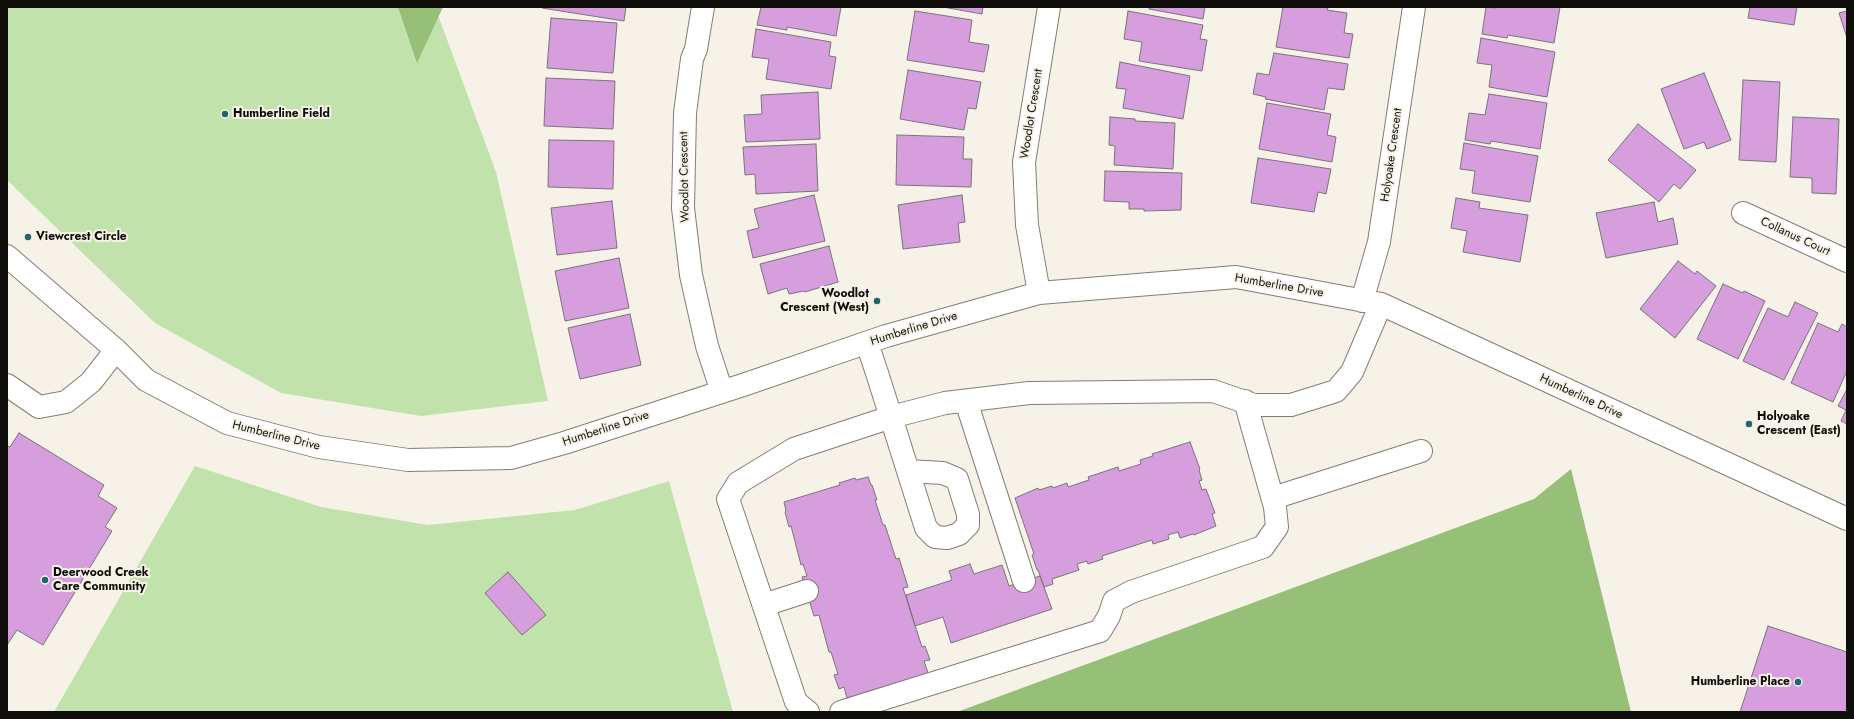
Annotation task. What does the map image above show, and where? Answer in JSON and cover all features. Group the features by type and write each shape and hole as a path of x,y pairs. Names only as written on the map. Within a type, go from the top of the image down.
{"street":[{"name":"Woodlot Crescent","path":"703,7 696,49 692,59 685,113 683,208 691,275 707,346 722,392"},
{"name":"Woodlot Crescent","path":"1039,293 1027,225 1024,162 1049,7"},
{"name":"Holyoake Crescent","path":"764,605 728,499 738,483 794,449 891,417 945,403 1029,393 1214,391 1254,405 1291,405 1336,391 1352,372 1372,303 1379,242 1414,7"},
{"name":"Collanus Court","path":"1743,214 1847,261"},
{"name":"Humberline Drive","path":"7,256 116,350 146,380 227,423 319,447 408,460 511,458 564,443 722,392 886,336 1039,293 1236,277 1372,303 1847,520"},
{"path":"867,343 908,471"},
{"path":"7,385 39,407 66,402 91,382 116,350"},
{"path":"966,400 1024,581"},
{"path":"841,712 1100,631 1109,616 1114,601 1131,592 1263,547 1277,527 1275,507 1245,402"},
{"path":"1272,498 1421,451"},
{"path":"807,591 764,605 796,702 808,712"}],"green space":[{"path":"7,7 435,7 496,172 548,401 421,416 281,393 155,323 7,180"},
{"path":"398,7 443,7 417,63"},
{"path":"195,466 321,507 428,525 575,510 669,481 733,712 54,712"},
{"path":"1571,469 1631,712 957,712 1534,499"}],"building":[{"path":"542,7 626,7 624,21"},
{"path":"761,7 841,7 836,36 787,27 787,30 757,25"},
{"path":"943,7 983,7 982,14"},
{"path":"1149,7 1205,7 1203,19 1149,9"},
{"path":"1283,7 1321,7 1328,8 1327,10 1347,13 1344,33 1353,34 1349,58 1276,47"},
{"path":"1486,7 1560,7 1554,43 1508,35 1507,38 1482,34"},
{"path":"1750,7 1797,7 1794,25 1748,18"},
{"path":"915,11 972,20 969,42 989,45 984,72 907,60"},
{"path":"1128,11 1203,25 1200,39 1207,40 1202,71 1139,61 1142,42 1124,39"},
{"path":"1847,11 1847,38 1839,13"},
{"path":"551,18 617,23 613,73 547,68"},
{"path":"756,29 831,42 829,56 836,57 831,89 766,79 769,59 752,57"},
{"path":"1481,38 1555,52 1547,97 1489,87 1492,65 1477,63"},
{"path":"1274,53 1348,64 1344,90 1328,88 1324,110 1265,99 1266,97 1253,94 1257,73 1269,75"},
{"path":"1120,62 1190,76 1183,119 1123,108 1126,89 1116,88"},
{"path":"908,70 981,82 976,109 968,108 964,130 900,119"},
{"path":"1704,73 1731,140 1707,149 1704,142 1684,149 1661,89"},
{"path":"546,78 615,81 613,129 544,126"},
{"path":"1743,80 1780,82 1776,162 1739,160"},
{"path":"818,92 820,139 746,142 744,115 762,114 761,95"},
{"path":"1489,94 1547,103 1540,149 1491,141 1490,144 1465,140 1469,113 1485,115"},
{"path":"1267,103 1331,114 1327,135 1336,137 1332,162 1259,149"},
{"path":"1110,117 1135,119 1135,121 1175,123 1173,169 1114,165 1115,146 1109,145"},
{"path":"1793,117 1839,119 1836,194 1812,193 1812,178 1790,177"},
{"path":"1638,124 1696,170 1680,189 1674,184 1659,202 1608,160"},
{"path":"897,135 964,137 963,159 972,159 971,187 896,185"},
{"path":"549,140 614,141 613,189 548,187"},
{"path":"1464,143 1538,156 1530,202 1472,193 1475,171 1460,169"},
{"path":"816,144 818,191 756,194 755,174 745,175 743,147"},
{"path":"1258,158 1331,169 1326,194 1318,192 1314,212 1251,203"},
{"path":"1105,171 1182,173 1181,210 1144,211 1144,209 1129,209 1129,202 1104,201"},
{"path":"814,195 825,241 753,258 747,231 759,228 754,209"},
{"path":"962,195 965,222 958,223 960,242 903,249 898,205"},
{"path":"1456,198 1480,202 1479,208 1528,215 1520,262 1463,252 1467,231 1451,228"},
{"path":"612,201 617,248 557,255 551,208"},
{"path":"1654,202 1658,222 1673,218 1678,244 1606,258 1596,213"},
{"path":"829,246 838,282 805,292 789,294 787,288 768,294 760,264"},
{"path":"619,258 629,308 565,321 555,271"},
{"path":"1678,261 1695,274 1697,271 1716,286 1675,338 1640,309"},
{"path":"1723,284 1743,293 1744,291 1765,301 1738,359 1697,339"},
{"path":"1795,302 1818,313 1784,380 1743,361 1768,308 1788,317"},
{"path":"630,314 641,365 580,379 568,328"},
{"path":"1818,323 1838,332 1842,324 1847,327 1847,371 1833,402 1791,383"},
{"path":"1847,389 1847,424 1841,421 1846,410 1838,406"},
{"name":"Deerwood Creek Care Community","path":"19,433 104,485 98,496 117,508 105,527 112,531 43,645 17,630 7,645 7,446 10,447"},
{"path":"1190,442 1200,469 1202,480 1199,481 1202,490 1206,489 1215,513 1212,514 1216,526 1194,535 1180,538 1178,532 1168,535 1169,539 1153,544 1152,540 1102,556 1103,559 1088,564 1087,561 1077,564 1079,570 1052,579 1053,584 1044,587 1032,555 1034,554 1015,498 1038,488 1039,490 1052,486 1053,488 1067,483 1068,487 1089,480 1088,477 1118,467 1119,471 1141,464 1140,460 1153,456 1152,454"},
{"path":"868,477 877,500 875,500 883,525 885,525 896,559 899,558 908,587 903,588 922,647 925,646 930,660 924,661 928,673 847,698 844,687 839,689 834,675 838,674 831,652 829,652 819,615 814,616 802,577 807,576 803,564 801,565 791,526 789,527 784,502 840,485 839,483 855,478 856,480"},
{"path":"970,564 974,574 1002,565 1009,586 1040,576 1052,609 951,643 943,617 915,626 906,595 952,580 949,571"},
{"path":"508,572 546,615 522,635 485,593"},
{"name":"Humberline Place","path":"1768,626 1847,652 1847,712 1740,712"}],"place":[{"name":"Humberline Field","path":"225,114"},
{"name":"Viewcrest Circle","path":"28,237"},
{"name":"Woodlot Crescent (West)","path":"877,301"},
{"name":"Holyoake Crescent (East)","path":"1749,424"},
{"name":"Deerwood Creek Care Community","path":"45,580"},
{"name":"Humberline Place","path":"1798,682"}]}
